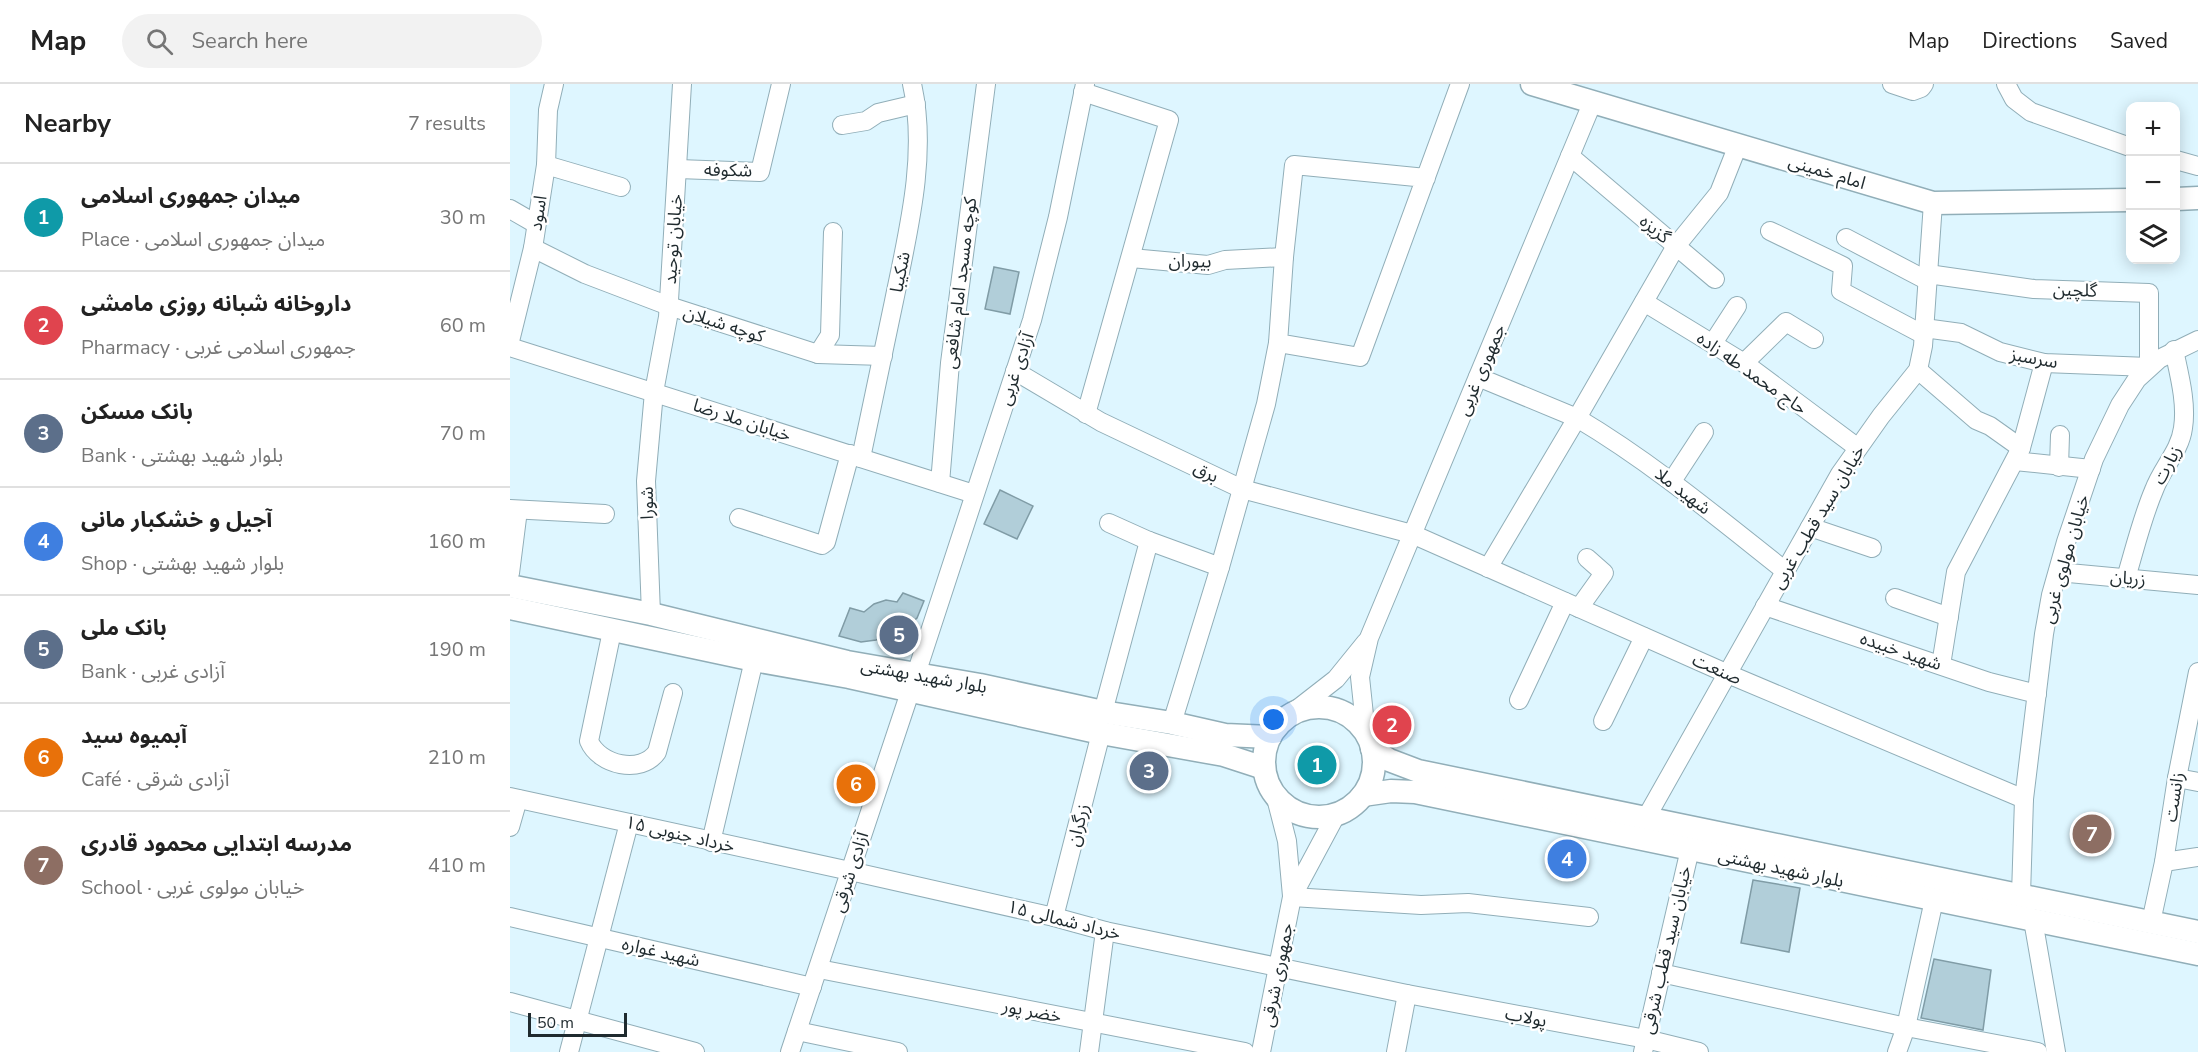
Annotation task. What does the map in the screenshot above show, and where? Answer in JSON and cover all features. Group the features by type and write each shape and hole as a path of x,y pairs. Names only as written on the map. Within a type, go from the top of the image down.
{"main road":[{"name":"امام خمینی","path":"1532,84 1933,203 2126,200"},
{"path":"2180,199 2198,198"},
{"name":"بلوار شهید بهشتی","path":"510,586 651,614 847,662 913,683"},
{"name":"بلوار شهید بهشتی","path":"510,608 754,660 849,677 913,683 980,685 1102,723 1224,755 1264,768"},
{"path":"1318,707 1333,709 1346,714 1357,723 1369,742 1374,765 1371,780 1363,795 1351,807 1320,818 1304,816 1289,809 1276,798 1268,784 1264,768 1264,752 1279,724 1291,714 1318,707"},
{"name":"بلوار شهید بهشتی","path":"1102,723 1172,723 1225,735 1270,737"},
{"name":"بلوار شهید بهشتی","path":"1369,742 1389,760 1418,771 2198,932"},
{"name":"بلوار شهید بهشتی","path":"1363,795 1391,791 1415,792 2198,954"}],"street":[{"name":"اسود","path":"510,341 533,248 546,165 548,110 554,84"},
{"name":"خیابان توحید","path":"654,392 669,306 682,84"},
{"name":"شکوفه","path":"678,169 760,172 781,84"},
{"name":"شکیبا","path":"739,518 822,545 826,542 856,456 882,356 904,252 918,159 916,104 912,84"},
{"name":"کوچه مسجد امام شافعی","path":"940,483 950,363 986,84"},
{"path":"1278,343 1360,357 1460,84"},
{"path":"1892,84 1913,91 1924,84"},
{"path":"2006,84 2014,99 2031,112 2126,146"},
{"path":"1084,88 1170,120 1086,414"},
{"name":"آزادی غربی","path":"924,648 1032,320 1058,218 1084,88"},
{"name":"جمهوری غربی","path":"1369,638 1593,101"},
{"path":"842,125 866,121 878,113 916,104"},
{"name":"گزیزه","path":"1570,156 1676,246 1719,193 1738,145"},
{"path":"2180,161 2198,166"},
{"path":"546,165 621,187"},
{"path":"1172,723 1220,567 1266,404 1278,343 1294,165 1426,178"},
{"name":"خیابان سید قطب غربی","path":"1646,818 1840,474 1881,416 1918,370 1924,331 1933,203"},
{"path":"510,209 536,224"},
{"name":"سرسبز","path":"1770,231 1843,266 1840,291 1924,331 1961,333 2000,352 2044,363 2149,367"},
{"path":"818,354 830,335 833,232"},
{"path":"1846,238 1928,278"},
{"path":"1488,568 1676,246 1715,279"},
{"name":"کوچه شیلان","path":"533,248 585,274 669,306 818,354 882,356"},
{"name":"بیوران","path":"1131,258 1208,265 1225,260 1284,257"},
{"name":"گلچین","path":"1928,278 2034,289 2149,293 2149,367"},
{"name":"حاج محمد طه زاده","path":"1644,302 1744,363 1858,448"},
{"path":"1713,343 1737,306"},
{"path":"1744,363 1786,322 1814,339"},
{"name":"خیابان مولوی غربی","path":"2021,895 2024,799 2044,634 2058,572 2091,469 2120,405 2137,379 2149,367 2174,350 2198,340"},
{"name":"خیابان ملا رضا","path":"510,347 974,494"},
{"name":"زیارت","path":"2126,578 2151,497 2160,475 2179,444 2184,426 2182,391 2174,350"},
{"path":"1941,665 1956,572 2018,455 2044,363"},
{"path":"1918,370 1976,420 1990,426 2018,455 2059,467 2091,469"},
{"name":"برق","path":"1015,371 1086,414 1242,489 1412,534"},
{"name":"شهید ملا","path":"1478,377 1577,418 1619,443 1672,481 1785,570"},
{"name":"شورا","path":"651,614 646,481 654,392"},
{"path":"1672,481 1704,432"},
{"path":"2059,467 2060,435"},
{"path":"510,573 514,510 605,514"},
{"path":"1109,524 1220,567"},
{"path":"1810,528 1872,548"},
{"name":"صنعت","path":"1412,534 1728,674 2024,799"},
{"name":"زرگران","path":"1054,917 1149,541"},
{"path":"1519,700 1572,605 1604,573 1587,558"},
{"name":"زریان","path":"2058,572 2198,585"},
{"path":"1895,598 1949,617"},
{"name":"شهید خبیده","path":"1766,606 1989,682 2037,694"},
{"path":"612,630 589,741 597,754 630,766 642,765 652,759 657,752 673,693"},
{"path":"1603,721 1644,637"},
{"path":"1291,714 1336,679 1369,638"},
{"path":"1369,638 1360,677 1369,742"},
{"name":"آزادی شرقی","path":"790,1052 924,648"},
{"path":"711,842 754,660"},
{"name":"زانست","path":"2151,922 2164,862 2176,778 2198,672"},
{"path":"2176,778 2198,782"},
{"path":"510,827 514,798"},
{"name":"۱۵ خرداد جنوبی","path":"514,798 850,871"},
{"path":"1276,798 1287,842 1292,897"},
{"path":"1292,897 1336,814"},
{"path":"569,1052 629,823"},
{"name":"خیابان سید قطب شرقی","path":"1644,1046 1690,849"},
{"path":"2164,862 2198,857"},
{"name":"۱۵ خرداد شمالی","path":"850,871 1054,917 1105,931 1407,994"},
{"path":"1292,897 1422,905 1468,903 1589,917"},
{"name":"جمهوری شرقی","path":"1261,1052 1292,897"},
{"path":"1897,1052 1906,1027 1934,900"},
{"name":"شهید غواره","path":"510,917 812,987"},
{"path":"2033,920 2056,1052"},
{"path":"1089,1052 1105,931"},
{"name":"خضر پور","path":"819,969 1245,1052"},
{"path":"1661,973 1906,1027 2038,1052"},
{"path":"1396,1052 1407,994"},
{"name":"پولاب","path":"1407,994 1644,1046 1699,1052"},
{"path":"510,1002 695,1052"},
{"path":"797,1031 898,1052"}],"building":[{"path":"994,267 1019,272 1010,314 985,309"},
{"path":"1000,490 1033,506 1017,539 984,524"},
{"path":"903,593 924,601 917,618 903,630 876,640 861,642 839,636 850,608 864,612 874,604 886,600 897,602"},
{"path":"1753,880 1800,888 1789,952 1741,943"},
{"path":"1934,959 1991,970 1983,1030 1921,1018"}],"place":[{"name":"بانک ملی","path":"899,635"},
{"name":"داروخانه شبانه روزی مامشی","path":"1392,725"},
{"name":"میدان جمهوری اسلامی","path":"1317,765"},
{"name":"بانک مسکن","path":"1149,771"},
{"name":"آبمیوه سید","path":"856,784"},
{"name":"مدرسه ابتدایى محمود قادرى","path":"2092,834"},
{"name":"آجیل و خشکبار مانی","path":"1567,859"}]}
